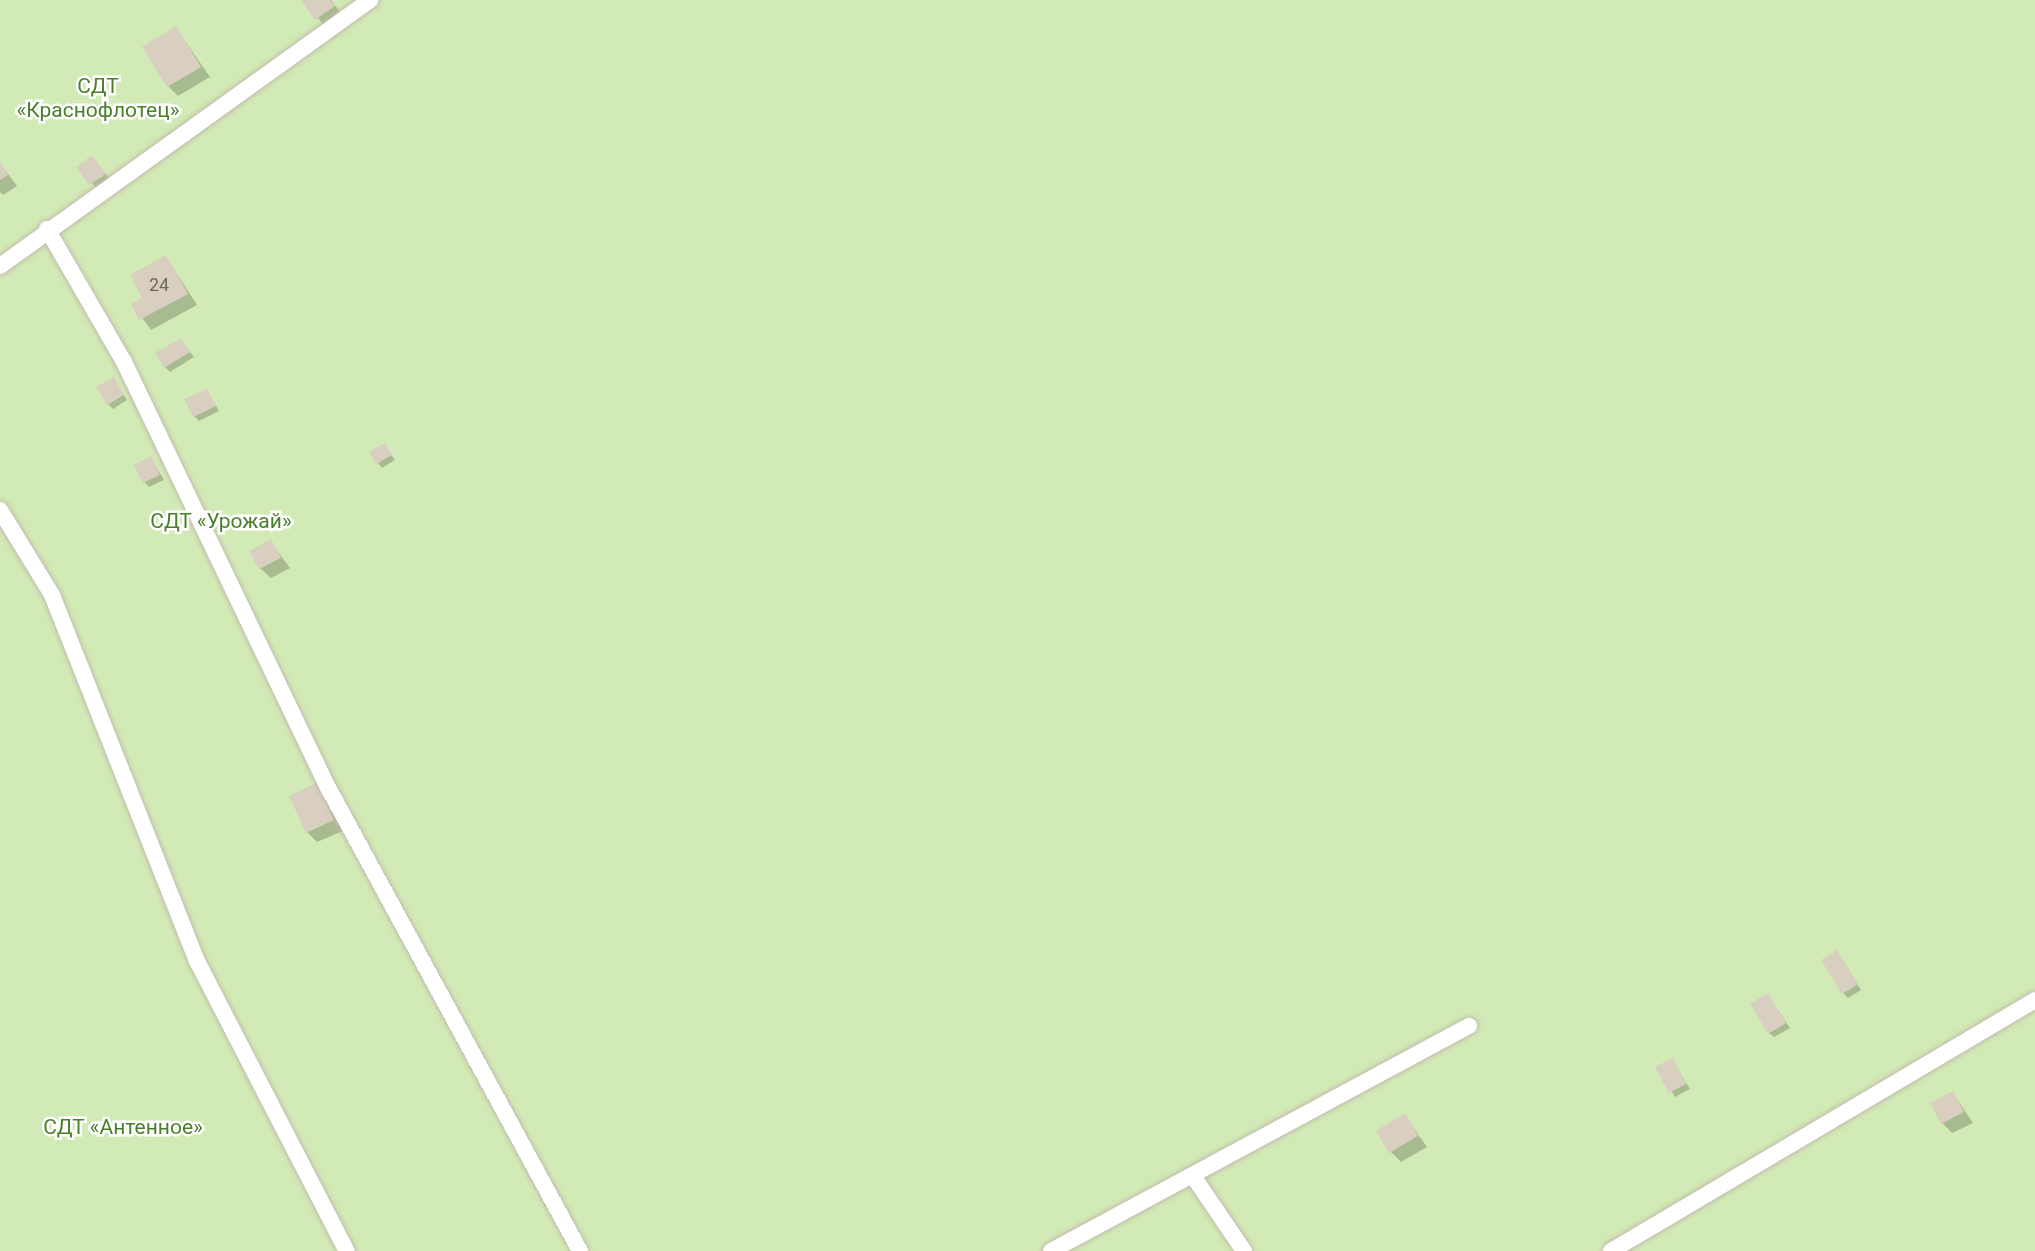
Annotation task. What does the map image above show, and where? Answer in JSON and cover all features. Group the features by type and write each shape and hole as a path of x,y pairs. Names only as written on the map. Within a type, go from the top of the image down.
{"lane":[{"path":"0,265 370,0"},
{"path":"47,229 130,374 330,791 580,1251"},
{"path":"0,510 52,595 197,961 347,1251"},
{"path":"1611,1251 2035,1000"},
{"path":"1051,1251 1469,1026"},
{"path":"1193,1176 1244,1251"}],"green space":[{"path":"0,0 2035,0 2035,1251 0,1251"}],"building":[{"path":"301,0 330,0 335,6 315,20"},
{"path":"176,26 201,67 167,87 142,47"},
{"path":"92,155 106,174 89,185 76,167"},
{"path":"0,162 8,175 0,180"},
{"path":"166,255 188,294 139,320 131,304 142,298 130,275"},
{"path":"181,338 190,352 164,368 155,353"},
{"path":"114,377 124,395 107,405 96,387"},
{"path":"207,389 216,406 193,417 184,399"},
{"path":"385,443 392,455 376,464 369,452"},
{"path":"151,456 160,475 143,483 134,465"},
{"path":"271,539 281,558 259,569 249,551"},
{"path":"317,783 334,820 306,833 289,796"},
{"path":"1837,950 1858,984 1842,994 1821,960"},
{"path":"1768,993 1786,1023 1768,1034 1750,1004"},
{"path":"1673,1058 1686,1084 1669,1093 1655,1067"},
{"path":"1953,1091 1964,1112 1941,1124 1930,1103"},
{"path":"1405,1113 1418,1136 1389,1153 1376,1131"}],"park label":[{"name":"СДТ «Краснофлотец»","path":"98,98"},
{"name":"СДТ «Урожай»","path":"221,521"},
{"name":"СДТ «Антенное»","path":"123,1127"}]}
